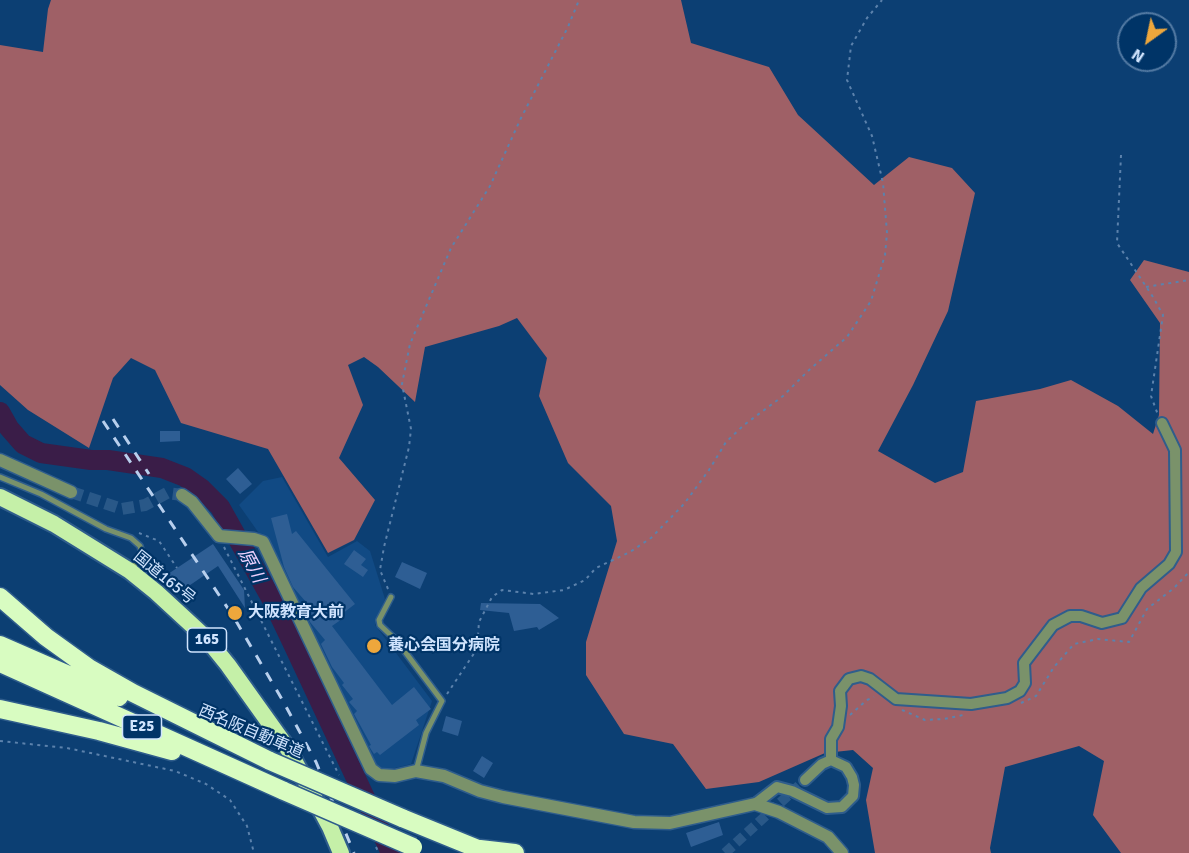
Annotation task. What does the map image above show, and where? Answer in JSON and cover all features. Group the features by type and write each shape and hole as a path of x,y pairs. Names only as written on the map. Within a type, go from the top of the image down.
{"highway":[{"name":"国道165号","path":"0,496 63,529 130,571 181,614 228,664 288,749 326,818 341,853"},
{"path":"0,597 46,637 89,668 270,761"},
{"name":"西名阪自動車道","path":"0,645 402,818 484,851 515,853"},
{"name":"E25","path":"0,663 420,850"},
{"path":"0,709 144,742 284,791"}],"street":[{"path":"831,760 831,739 837,727 841,706 840,691 849,679 861,676 870,679 896,699 970,704 1007,698 1020,691 1025,683 1024,663 1053,625 1070,616 1081,616 1102,623 1122,618 1142,588 1169,564 1176,552 1175,450 1162,423"},
{"path":"0,459 71,492"},
{"path":"182,495 192,502 219,536 263,542 371,769 379,775 395,776 416,771 444,776 480,791 502,797 634,822 670,823 755,804 777,788 792,791 827,808 842,807 852,796 854,785 846,767 831,760 822,764 805,780"},
{"path":"755,804 779,812 828,837 842,853"}],"lane":[{"path":"0,477 41,495 90,521 131,538 140,546 141,555 130,571"},
{"path":"391,597 379,620 380,625 397,641 442,701 426,733 416,771"}],"path":[{"path":"391,597 380,570 410,447 411,429 402,384 410,344 451,248 490,186 516,127 568,27 579,0"},
{"path":"442,701 477,650 479,622 492,597 502,590 534,594 564,590 585,580 596,568 630,552 651,538 684,504 726,442 744,424 783,396 847,338 871,301 885,255 883,183 872,136 848,80 851,46 867,18 882,0"},
{"path":"1121,155 1117,243 1163,315 1151,396 1162,423"},
{"path":"1146,287 1189,280"},
{"path":"219,536 342,781"},
{"path":"0,741 67,748 175,771 206,784 230,800 247,826 254,853"},
{"path":"374,843 379,853"}],"shaded area":[{"path":"51,0 681,0 691,43 769,67 798,115 874,185 909,157 952,168 975,193 948,311 878,451 935,483 963,472 976,401 1040,389 1071,380 1118,406 1153,434 1159,415 1160,323 1130,280 1144,260 1189,272 1189,853 1121,853 1093,815 1104,761 1079,746 1005,767 991,853 875,853 866,800 873,768 853,750 825,753 759,782 706,789 673,744 624,734 586,675 586,642 617,541 611,506 568,463 539,396 547,358 517,318 499,326 425,347 415,402 364,357 348,365 363,405 339,458 375,500 354,540 328,553 268,449 181,423 155,370 131,358 113,378 89,448 28,410 0,385 0,45 43,52"},
{"path":"282,477 328,557 357,541 370,551 385,599 375,625 432,701 411,764 387,770 376,766 268,546 239,505 263,481"}],"building":[{"path":"160,431 180,431 180,441 160,442"},
{"path":"238,468 252,484 240,494 226,479"},
{"path":"287,514 292,534 296,531 355,604 342,614 345,617 332,626 392,705 414,687 431,709 416,720 419,725 380,755 377,752 374,754 369,746 371,745 354,714 357,711 349,702 353,699 342,685 344,683 332,667 321,644 325,640 310,622 302,605 306,602 293,587 284,567 271,518"},
{"path":"213,544 244,590 245,608 218,566 177,594 159,580"},
{"path":"354,550 366,559 361,565 368,570 363,577 344,564"},
{"path":"402,562 427,573 420,589 395,577"},
{"path":"481,603 540,604 559,618 539,630 537,627 514,631 509,613 480,610"},
{"path":"446,716 462,721 458,736 442,731"},
{"path":"482,756 493,763 484,778 473,771"},
{"path":"719,822 723,835 691,847 686,833"}],"waterway":[{"name":"原川","path":"0,412 9,428 23,444 41,453 162,468 185,477 202,489 220,507 271,598 391,853"}],"tunnel":[{"path":"71,492 122,509 145,505 167,493 182,495"},
{"path":"725,853 805,780"}],"railway":[{"path":"113,419 149,474"},
{"path":"103,421 233,616 283,701 316,762 354,853"}],"place":[{"name":"大阪教育大前","path":"235,613"},
{"name":"養心会国分病院","path":"374,646"}]}
